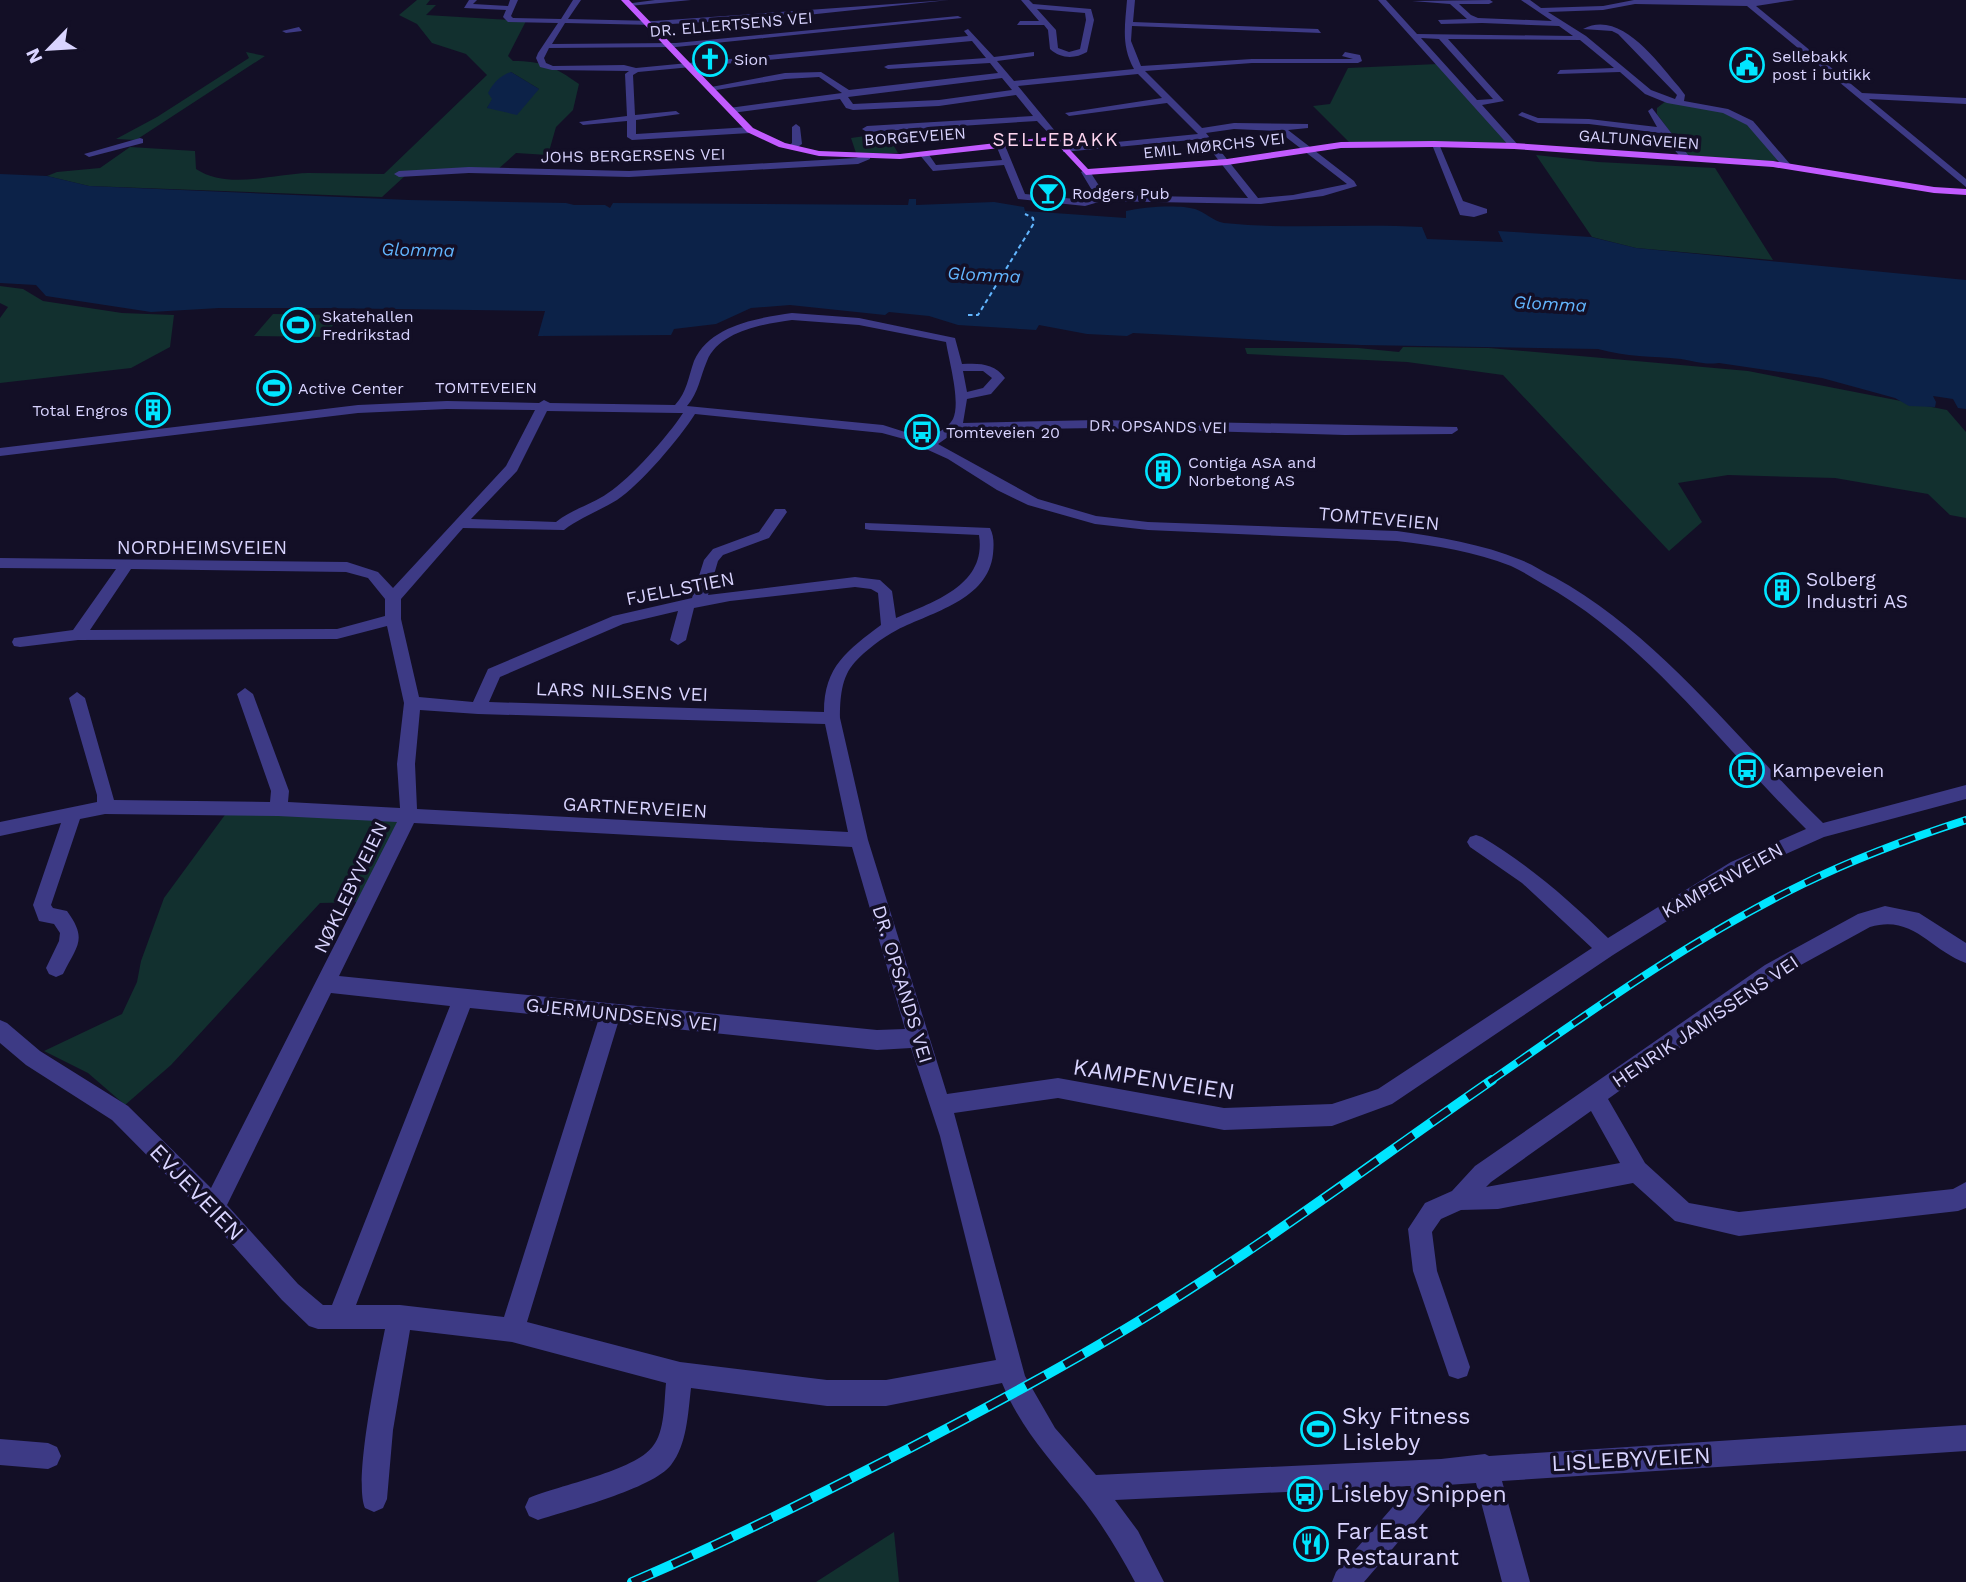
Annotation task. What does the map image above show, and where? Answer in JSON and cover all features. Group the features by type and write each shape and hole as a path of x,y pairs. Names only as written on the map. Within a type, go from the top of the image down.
{"main road":[{"name":"BORGEVEIEN","path":"627,2 750,130 771,140 793,147 867,157 1057,139"},
{"path":"1057,139 1086,172"},
{"name":"GALTUNGVEIEN","path":"1309,149 1361,143 1514,146 1787,166 1934,190 1966,192"},
{"name":"EMIL MØRCHS VEI","path":"1086,172 1227,162 1309,149"}],"street":[{"path":"473,0 467,6 512,4 507,17 511,20 647,23 945,0 1057,139"},
{"path":"577,0 540,58 542,65 552,68 624,67 636,70 974,38"},
{"path":"627,2 687,0"},
{"path":"1131,0 1127,41 1130,55 1139,70 1227,162 1254,199"},
{"path":"1382,0 1514,146"},
{"path":"1525,0 1583,38 1648,92 1679,102 1725,111 1750,123 1787,166"},
{"path":"1540,10 1603,8 1635,2 1791,0"},
{"path":"1416,1 1489,2"},
{"path":"1452,2 1468,17 1482,21"},
{"path":"1746,2 1966,184"},
{"path":"1028,3 1088,10 1090,20 1084,50 1077,54 1057,52 1054,49 1052,30 1028,3"},
{"path":"785,11 810,55"},
{"path":"1510,14 1516,22"},
{"path":"1606,15 1614,29 1644,53 1681,95 1679,102"},
{"name":"DR. ELLERTSENS VEI","path":"548,46 669,45 958,18"},
{"path":"1441,22 1560,23"},
{"path":"1020,23 1046,23"},
{"path":"1129,24 1318,31"},
{"path":"286,31 299,29"},
{"path":"1587,29 1614,29"},
{"path":"1414,36 1583,38"},
{"path":"1441,36 1500,101 1475,103"},
{"path":"888,66 991,60 1031,54"},
{"path":"710,89 785,76 821,74 845,94 849,106 853,107 939,103 1015,88 1139,70 1252,61 1358,61 1357,57 1345,54"},
{"path":"636,70 629,74 632,137 750,130"},
{"path":"1573,84 1560,72 1619,70"},
{"path":"1648,71 1659,71"},
{"path":"732,110 1004,75"},
{"path":"1861,96 1966,101"},
{"path":"1069,113 1167,100"},
{"path":"1653,111 1663,130 1686,158"},
{"path":"583,122 676,114"},
{"path":"1522,114 1532,119 1599,122 1637,130 1663,130"},
{"path":"867,130 1039,118"},
{"name":"EMIL MØRCHS VEI","path":"1066,149 1202,134 1246,126 1304,126"},
{"path":"793,147 797,144 796,127"},
{"name":"EMIL MØRCHS VEI","path":"1280,128 1309,149"},
{"path":"89,154 140,141"},
{"path":"1434,144 1461,204"},
{"path":"1001,145 1021,197 1085,203 1102,198 1211,201 1314,196 1352,186 1309,149"},
{"path":"924,153 933,168 1007,162"},
{"name":"JOHS BERGERSENS VEI","path":"399,174 469,170 629,174 858,161 867,157"},
{"path":"1086,172 1102,198"},
{"path":"459,523 559,527 575,514 612,497 680,428 695,373 707,349 737,330 767,317 874,323 951,340 960,397 960,418 929,444"},
{"path":"956,367 984,367 993,370 999,378 987,391 960,397"},
{"path":"393,598 512,468 544,404"},
{"name":"TOMTEVEIEN","path":"0,452 358,409 544,404 685,409 883,429 929,444 1033,502 1095,520 1148,526 1397,536 1436,541 1516,563 1562,586 1611,621 1730,736 1821,831"},
{"name":"DR. OPSANDS VEI","path":"953,426 975,428 1098,424 1452,430"},
{"path":"678,640 711,560 718,552 764,536 780,512"},
{"name":"DR. OPSANDS VEI","path":"870,526 985,531 985,561 980,575 964,590 946,602 889,626 848,659 838,676 832,698 832,718 859,840 918,1038 941,1105 1018,1391 1045,1437 1090,1488 1128,1541 1150,1582"},
{"name":"NORDHEIMSVEIEN","path":"0,563 347,567 373,575 393,598"},
{"path":"78,635 126,566"},
{"name":"FJELLSTIEN","path":"478,708 494,673 618,620 694,602 827,584 875,584 885,591 889,626"},
{"name":"NØKLEBYVEIEN","path":"214,1207 409,816 406,764 412,703 393,619 393,598"},
{"path":"20,642 78,635 337,634 393,619"},
{"path":"245,694 280,791 278,809"},
{"path":"77,698 106,795 105,807"},
{"name":"LARS NILSENS VEI","path":"412,703 478,708 832,718"},
{"name":"KAMPENVEIEN","path":"941,1105 1058,1088 1224,1119 1332,1115 1384,1097 1606,948 1738,867 1821,831 1966,792"},
{"name":"GARTNERVEIEN","path":"0,829 105,807 278,809 859,840"},
{"path":"56,968 69,942 70,931 60,917 46,915 42,905 73,814"},
{"path":"1476,842 1507,860 1544,890 1606,948"},
{"name":"HENRIK JAMISSENS VEI","path":"1460,1199 1483,1174 1772,971 1865,920 1885,914 1912,919 1966,954"},
{"name":"GJERMUNDSENS VEI","path":"326,984 877,1040 918,1038"},
{"path":"340,1315 463,999"},
{"path":"512,1330 611,1013"},
{"name":"EVJEVEIEN","path":"0,1030 33,1058 120,1113 214,1207 290,1292 318,1317 400,1317 512,1330 680,1374 827,1393 886,1393 980,1377 1010,1369"},
{"name":"HENRIK JAMISSENS VEI","path":"1595,1096 1637,1171 1683,1213 1739,1224 1958,1200 1966,1194"},
{"name":"HENRIK JAMISSENS VEI","path":"1458,1367 1425,1271 1420,1229 1433,1211 1460,1199 1498,1198 1637,1171"},
{"path":"373,1499 384,1395 400,1317"},
{"path":"538,1507 629,1476 657,1463 668,1444 672,1429 680,1374"},
{"name":"LISLEBYVEIEN","path":"1090,1488 1441,1472 1485,1467 1966,1438"},
{"path":"0,1452 48,1456"},
{"path":"1485,1467 1516,1582"},
{"path":"1346,1582 1441,1472"}],"green space":[{"path":"417,0 430,0 426,5 436,5 426,15 526,21 508,56 513,61 548,66 579,84 573,110 556,127 548,155 516,153 496,171 407,174 382,197 89,186 47,176 57,172 100,168 130,147 195,151 196,169 222,179 308,173 384,174 487,75 466,54 432,43 417,24 399,15","holes":["511,72 539,89 487,108"]},
{"path":"246,52 265,56 136,140 116,139 157,117 249,58"},
{"path":"1438,64 1509,145 1349,142 1313,106 1330,104 1348,68"},
{"path":"1666,101 1718,110 1747,123 1778,160 1771,162 1687,155 1657,114 1657,108"},
{"path":"886,133 898,153 856,153 851,138"},
{"path":"1536,155 1598,162 1715,168 1773,260 1636,248 1592,237"},
{"path":"0,286 23,289 43,301 122,313 174,315 170,347 131,368 0,383 0,318 8,307 0,303"},
{"name":"Skatehallen Fredrikstad","path":"273,314 341,315 324,337 254,336"},
{"path":"1403,347 1489,348 1748,371 1947,410 1966,432 1966,518 1950,515 1928,494 1835,478 1728,475 1678,483 1702,522 1669,551 1503,375 1407,362 1247,354 1245,348 1358,348 1399,352"},
{"path":"230,808 409,816 365,902 320,903 171,1065 125,1105 88,1073 44,1051 122,1014 137,982 141,961 164,898"},
{"path":"894,1532 899,1582 816,1582"}],"water":[{"path":"511,72 539,89 517,115 487,108 492,99 488,93 490,89 500,78"},
{"name":"Glomma","path":"0,174 47,176 89,186 409,200 566,203 605,205 610,208 613,203 908,205 909,199 916,199 916,205 994,202 1024,207 1025,211 1126,218 1126,211 1151,207 1179,207 1195,209 1224,223 1422,227 1427,239 1503,242 1498,231 1591,237 1636,248 1966,280 1966,409 1958,408 1953,399 1933,396 1935,407 1909,406 1895,398 1822,378 1598,349 1361,345 1133,333 1127,336 1087,334 1039,325 1036,330 958,325 929,316 889,312 885,315 790,305 751,308 716,324 674,329 671,335 538,336 545,311 219,308 151,312 46,296 36,285 0,283"}],"ferry route":[{"path":"968,315 978,315 1034,223 1033,218 1025,214"}],"railway":[{"path":"1489,1082 1642,977 1762,905 1863,857 1966,820"},
{"path":"632,1582 737,1535 840,1484 1092,1349 1239,1257 1492,1080"}],"place":[{"name":"Sion","path":"710,59"},
{"name":"Sellebakk post i butikk","path":"1747,65"},
{"name":"Rodgers Pub","path":"1048,193"},
{"name":"Skatehallen Fredrikstad","path":"298,325"},
{"name":"Active Center","path":"274,388"},
{"name":"Total Engros","path":"153,410"},
{"name":"Tomteveien 20","path":"922,432"},
{"name":"Contiga ASA and Norbetong AS","path":"1163,471"},
{"name":"Solberg Industri AS","path":"1782,590"},
{"name":"Kampeveien","path":"1747,770"},
{"name":"Sky Fitness Lisleby","path":"1318,1429"},
{"name":"Lisleby Snippen","path":"1305,1494"},
{"name":"Far East Restaurant","path":"1311,1544"}],"district":[{"name":"SELLEBAKK","path":"1056,139"}]}
